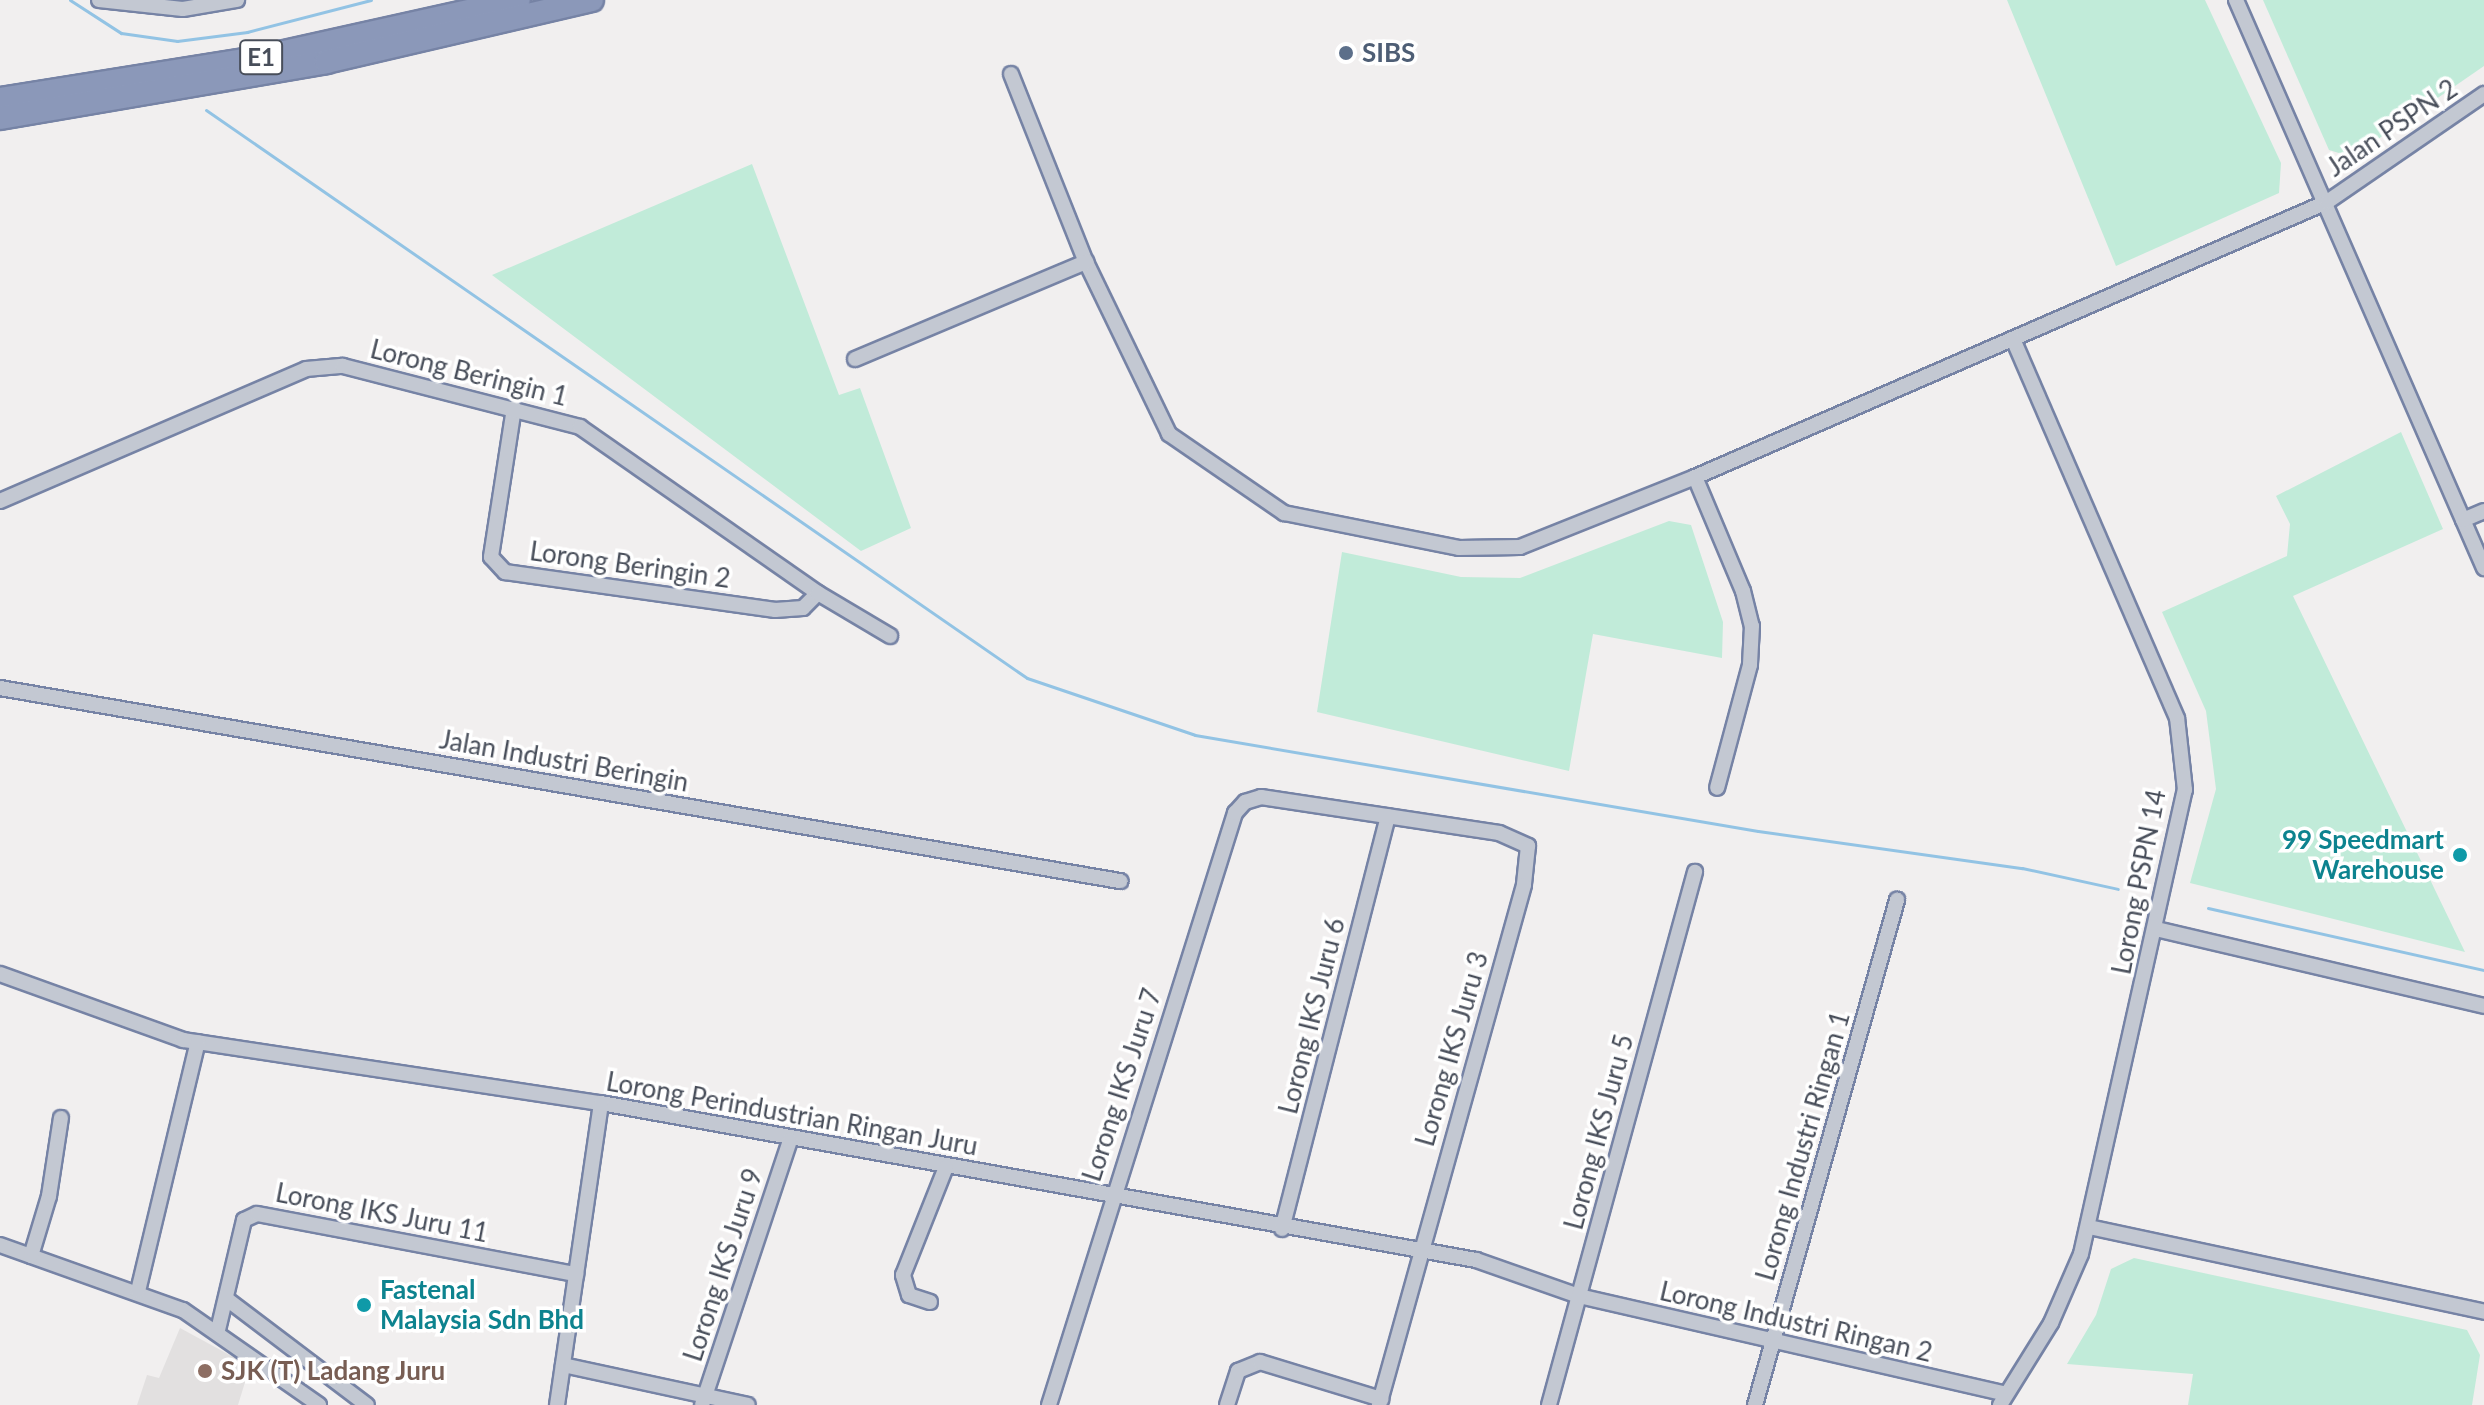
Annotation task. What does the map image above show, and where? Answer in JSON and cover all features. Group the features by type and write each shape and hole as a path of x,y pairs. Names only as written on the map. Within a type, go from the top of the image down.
{"highway":[{"name":"E1","path":"0,99 261,57 519,0"},
{"name":"E1","path":"0,118 326,62 592,0"}],"street":[{"path":"99,0 201,8 237,0"},
{"path":"2236,0 2327,202 2484,568"},
{"name":"Jalan PSPN 2","path":"1011,74 1086,262 1169,434 1284,513 1459,548 1520,547 1695,477 2327,202 2484,94"},
{"path":"855,359 1086,262"},
{"name":"Lorong PSPN 14","path":"2002,1399 2051,1323 2073,1281 2089,1227 2185,790 2177,718 2013,339"},
{"name":"Lorong Beringin 1","path":"0,501 306,369 343,366 580,427 818,593 890,636"},
{"name":"Lorong Beringin 2","path":"514,408 491,557 505,572 775,610 803,608 818,593"},
{"path":"1695,477 1743,591 1752,626 1750,665 1717,788"},
{"path":"2463,520 2484,511"},
{"name":"Jalan Industri Beringin","path":"0,688 1120,881"},
{"name":"Lorong IKS Juru 7","path":"1049,1405 1111,1196 1235,813 1245,802 1261,797 1388,816"},
{"name":"Lorong IKS Juru 3","path":"1380,1402 1419,1251 1530,860 1528,846 1499,833 1388,816"},
{"name":"Lorong IKS Juru 6","path":"1282,1229 1388,816"},
{"name":"Lorong IKS Juru 5","path":"1549,1405 1695,872"},
{"name":"Lorong Industri Ringan 1","path":"1755,1405 1897,900"},
{"path":"2156,929 2484,1006"},
{"name":"Lorong Perindustrian Ringan Juru","path":"0,974 198,1042 601,1103 1282,1229 1476,1260 1579,1296"},
{"path":"138,1291 198,1042"},
{"path":"557,1405 601,1103"},
{"path":"31,1256 49,1196 61,1118"},
{"name":"Lorong IKS Juru 9","path":"704,1399 790,1140"},
{"path":"930,1302 909,1295 903,1275 946,1167"},
{"name":"Lorong IKS Juru 11","path":"218,1330 228,1300 244,1220 257,1214 576,1274"},
{"path":"2089,1227 2484,1312"},
{"path":"0,1245 138,1291 218,1330 319,1405"},
{"name":"Lorong Industri Ringan 2","path":"1579,1296 2002,1399"},
{"path":"228,1300 367,1405"},
{"path":"1227,1405 1238,1371 1260,1362 1380,1402"},
{"path":"563,1365 704,1399 748,1405"}],"shaded area":[{"name":"SJK (T) Ladang Juru","path":"180,1328 250,1366 238,1405 137,1405 147,1375 159,1378"}],"green space":[{"path":"2007,0 2205,0 2281,163 2279,193 2116,266"},
{"path":"2263,0 2484,0 2484,66 2352,157 2329,150"},
{"path":"752,164 839,395 860,388 911,528 861,551 492,275"},
{"path":"2401,432 2443,529 2293,596 2465,952 2190,883 2216,789 2206,711 2162,612 2287,556 2290,524 2276,496"},
{"path":"1669,521 1691,525 1723,622 1722,658 1593,634 1569,771 1317,712 1342,552 1461,577 1520,578"},
{"path":"2134,1258 2467,1330 2480,1355 2472,1405 2188,1405 2193,1374 2067,1364 2096,1315 2111,1269"}],"waterway":[{"path":"70,0 121,33 177,41 247,32 371,0"},
{"path":"206,110 1027,678 1195,735 1758,831 2022,868 2118,889"},
{"path":"2208,908 2484,970"}],"place":[{"name":"SIBS","path":"1346,53"},
{"name":"99 Speedmart Warehouse","path":"2460,855"},
{"name":"Fastenal Malaysia Sdn Bhd","path":"364,1305"},
{"name":"SJK (T) Ladang Juru","path":"205,1371"}]}
